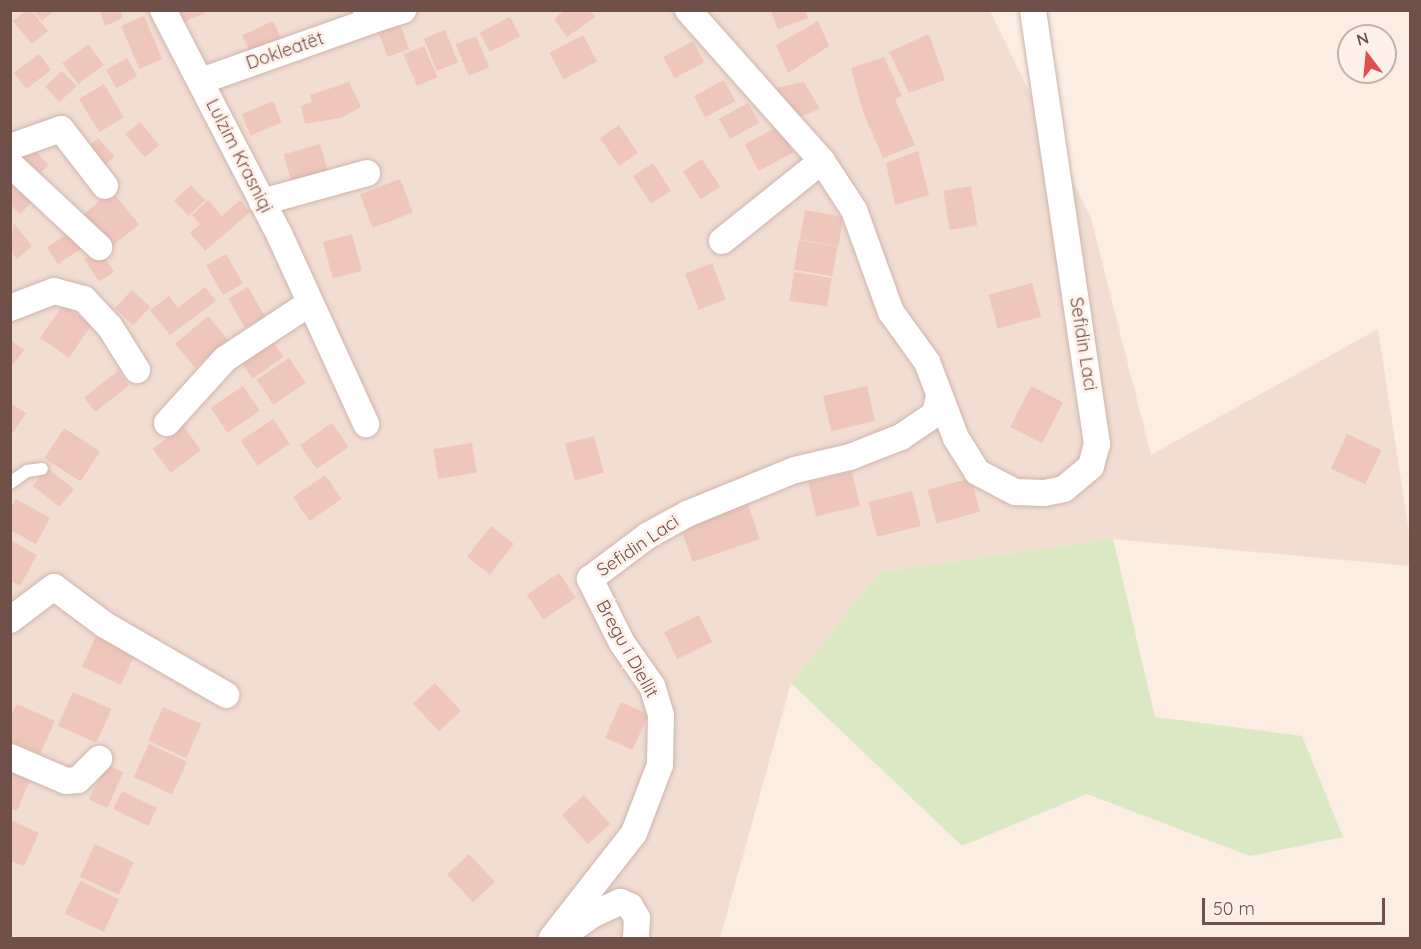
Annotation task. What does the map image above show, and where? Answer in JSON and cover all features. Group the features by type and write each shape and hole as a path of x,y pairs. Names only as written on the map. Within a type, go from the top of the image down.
{"street":[{"name":"Lulzim Krasniqi","path":"163,10 262,202 366,424"},
{"name":"Dokleatët","path":"201,81 368,16 403,10"},
{"name":"Sefidin Laci","path":"688,10 822,161 854,210 891,312 927,362 956,438 977,472 1015,492 1044,494 1064,489 1091,466 1097,444 1094,411 1033,10"},
{"path":"10,147 61,129 105,186"},
{"path":"722,241 822,161"},
{"path":"10,164 99,247"},
{"path":"262,202 367,173"},
{"path":"10,308 54,291 84,299 105,321 137,370"},
{"path":"167,423 225,359 310,303"},
{"name":"Sefidin Laci","path":"590,579 647,536 687,514 785,474 850,457 901,437 935,414 939,396"},
{"name":"Bregu i Diellit","path":"552,939 634,833 660,765 661,714 652,686 622,643 590,579"},
{"path":"10,620 54,587 105,625 226,695"},
{"path":"10,757 66,782 78,780 99,759"},
{"path":"559,939 594,914 620,902 630,906 637,918 636,939"}],"lane":[{"path":"10,483 27,471 42,469"}],"shaded area":[{"path":"10,11 990,11 1091,218 1151,455 1378,329 1410,539 1410,566 1113,539 880,572 791,683 720,938 11,938"}],"green space":[{"path":"1113,539 1155,717 1302,736 1343,837 1250,856 1087,794 962,846 791,683 880,572"}],"building":[{"path":"26,10 31,10 48,31 32,44 13,21"},
{"path":"33,10 55,10 42,21"},
{"path":"99,10 120,10 123,18 105,26"},
{"path":"179,10 204,10 205,13 184,22"},
{"path":"565,10 590,10 595,17 567,37 554,19"},
{"path":"770,10 805,10 808,18 778,29"},
{"path":"144,16 162,59 139,69 121,26"},
{"path":"397,17 409,49 388,57 376,25"},
{"path":"510,17 520,37 490,52 480,32"},
{"path":"273,21 283,42 252,56 242,35"},
{"path":"818,21 829,46 788,73 776,45"},
{"path":"445,30 458,62 437,71 424,39"},
{"path":"929,34 945,80 909,93 889,52"},
{"path":"583,35 597,61 564,79 549,53"},
{"path":"476,36 489,67 469,76 456,45"},
{"path":"693,41 704,62 674,78 663,57"},
{"path":"88,44 104,65 78,84 62,63"},
{"path":"424,46 437,77 417,86 404,55"},
{"path":"39,54 51,70 26,89 14,73"},
{"path":"884,57 902,96 895,99 915,145 883,158 863,112 851,68"},
{"path":"127,58 137,76 116,88 106,70"},
{"path":"62,71 76,86 60,102 45,87"},
{"path":"724,80 735,101 705,117 694,96"},
{"path":"349,82 361,107 341,118 305,124 301,106 312,102 310,95"},
{"path":"804,82 820,109 792,120 770,89"},
{"path":"104,84 124,117 99,132 79,99"},
{"path":"273,101 282,122 251,135 242,114"},
{"path":"748,103 759,123 730,139 719,119"},
{"path":"140,122 159,145 145,157 125,134"},
{"path":"619,125 638,153 619,166 600,138"},
{"path":"779,126 793,152 759,171 745,144"},
{"path":"98,138 115,157 101,169 85,150"},
{"path":"320,144 328,172 291,182 283,154"},
{"path":"31,146 49,165 36,177 18,158"},
{"path":"918,151 929,195 895,205 886,163"},
{"path":"702,159 720,187 701,199 683,172"},
{"path":"653,163 671,191 651,204 633,176"},
{"path":"10,176 33,201 20,214 10,204"},
{"path":"400,179 413,213 373,228 360,194"},
{"path":"191,185 205,200 189,216 174,201"},
{"path":"971,186 977,226 950,230 943,190"},
{"path":"112,191 139,224 106,251 79,217"},
{"path":"208,200 222,216 240,200 250,212 205,251 190,233 200,224 192,215"},
{"path":"805,210 843,217 838,246 800,240"},
{"path":"14,223 32,246 17,259 10,251"},
{"path":"72,231 83,248 58,264 47,247"},
{"path":"352,234 362,271 333,278 323,242"},
{"path":"799,240 837,247 832,276 794,270"},
{"path":"99,249 114,271 99,281 84,259"},
{"path":"226,254 243,283 223,295 206,266"},
{"path":"712,263 726,299 699,310 685,273"},
{"path":"794,272 832,278 827,307 789,301"},
{"path":"1032,283 1041,317 998,328 989,295"},
{"path":"205,287 216,301 170,335 150,310 169,296 178,308"},
{"path":"248,287 265,316 245,328 228,298"},
{"path":"132,290 150,307 133,325 115,308"},
{"path":"63,305 92,325 69,358 40,338"},
{"path":"208,316 228,340 195,367 175,344"},
{"path":"267,333 284,357 253,379 236,355"},
{"path":"10,340 24,350 10,368"},
{"path":"289,358 306,383 273,405 257,380"},
{"path":"118,371 129,385 95,412 84,397"},
{"path":"243,386 260,411 227,433 211,408"},
{"path":"867,386 875,421 831,431 823,396"},
{"path":"1031,386 1063,402 1042,443 1010,427"},
{"path":"10,403 26,413 10,437"},
{"path":"273,419 290,444 257,466 241,441"},
{"path":"332,423 349,447 317,469 300,445"},
{"path":"183,426 201,450 171,473 153,449"},
{"path":"64,428 100,451 80,482 44,458"},
{"path":"1347,434 1381,450 1365,484 1331,468"},
{"path":"594,436 604,473 575,480 565,444"},
{"path":"472,443 477,473 438,479 433,449"},
{"path":"47,468 74,489 60,507 33,486"},
{"path":"852,472 860,506 816,516 808,482"},
{"path":"325,475 342,499 310,521 293,497"},
{"path":"971,478 980,512 937,523 928,490"},
{"path":"912,491 921,526 877,537 868,502"},
{"path":"16,499 50,518 36,544 10,530 10,510"},
{"path":"747,502 760,539 693,562 680,525"},
{"path":"491,526 514,544 490,575 467,557"},
{"path":"10,540 37,555 20,586 10,581"},
{"path":"559,573 576,598 543,620 527,595"},
{"path":"699,615 712,642 677,659 664,632"},
{"path":"97,634 136,652 121,685 82,667"},
{"path":"435,683 461,711 439,731 413,703"},
{"path":"73,692 111,709 96,743 58,726"},
{"path":"621,702 648,714 633,750 605,738"},
{"path":"17,704 55,721 40,754 10,741 10,717"},
{"path":"163,707 201,724 186,758 148,741"},
{"path":"149,744 187,762 172,794 134,777"},
{"path":"105,764 123,772 107,808 89,800"},
{"path":"10,766 32,775 17,811 10,808"},
{"path":"122,791 157,808 148,826 113,809"},
{"path":"584,795 610,824 588,844 562,815"},
{"path":"10,820 39,833 24,866 10,861"},
{"path":"95,844 134,862 119,895 80,877"},
{"path":"469,854 495,882 473,902 447,874"},
{"path":"80,881 119,899 104,932 65,914"}]}
